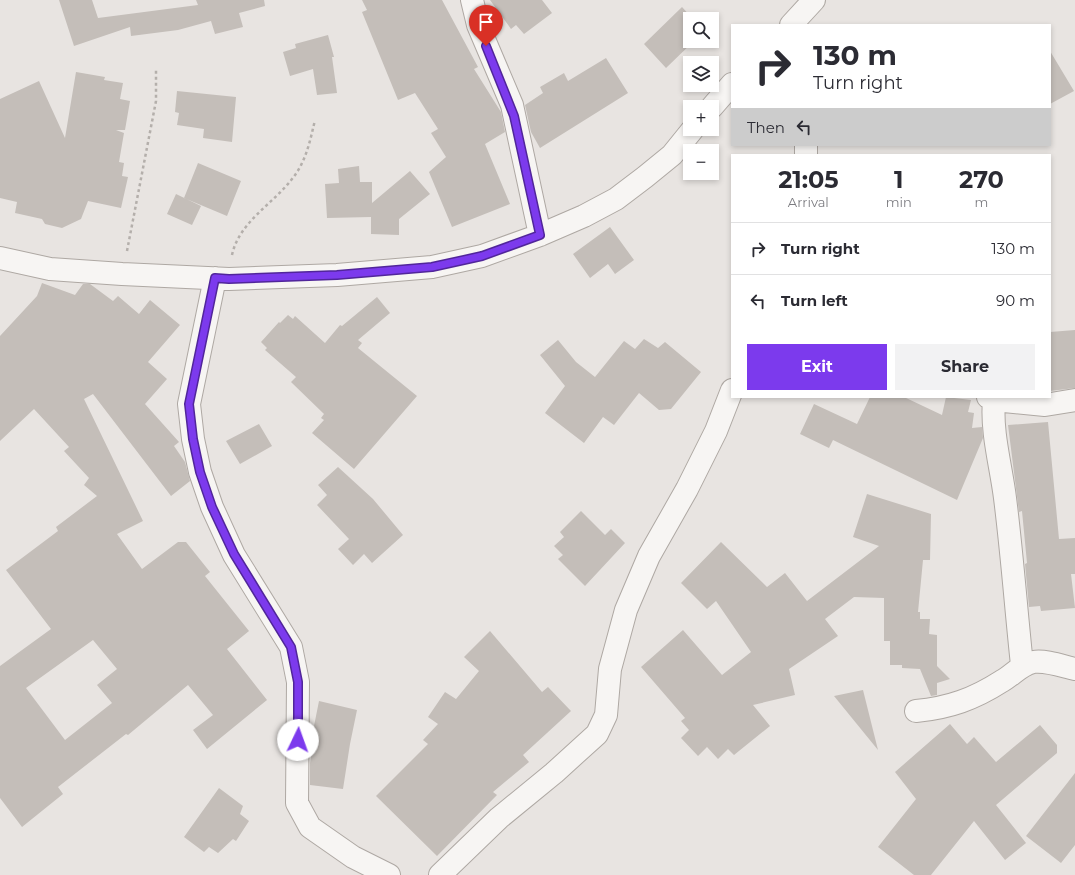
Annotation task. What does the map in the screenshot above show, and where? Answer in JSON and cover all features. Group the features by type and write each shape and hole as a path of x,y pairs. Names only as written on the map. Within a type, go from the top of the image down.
{"street":[{"path":"472,0 478,25 514,112 540,235"},
{"path":"792,24 814,0"},
{"path":"718,100 731,85"},
{"path":"0,258 50,269 222,279 337,275 432,267 482,256 540,235 584,216 616,199 672,155 687,136"},
{"path":"222,279 189,404 193,439 200,472 212,507 234,554 291,647 298,682 298,803 310,827 353,858 389,875"},
{"path":"440,875 499,818 554,774 597,734 606,715 610,669 626,610 649,556 687,489 716,431 731,393"},
{"path":"1022,665 1008,526 991,399 1045,405 1075,400"},
{"path":"916,711 938,709 980,695 1008,678 1022,665 1034,662 1048,663 1075,669"}],"path":[{"path":"122,274 156,101 156,68"},
{"path":"222,279 241,232 292,180 306,158 315,120"}],"building":[{"path":"59,0 92,0 98,18 198,5 196,0 264,0 265,6 239,13 243,27 215,34 211,21 178,30 131,36 130,27 74,46"},
{"path":"362,0 442,0 478,67 474,69 501,112 505,132 485,144 510,204 452,227 429,172 446,157 431,133 438,129 415,93 398,100 362,12 367,10"},
{"path":"490,0 542,0 552,13 524,34 516,25 511,29"},
{"path":"682,7 687,12 683,12 683,48 687,48 666,68 644,44"},
{"path":"328,35 334,57 332,57 337,93 317,95 313,69 290,76 283,52 296,48 295,44"},
{"path":"1051,53 1074,91 1051,103"},
{"path":"606,58 628,93 540,148 531,132 525,105 543,93 540,87 564,73 568,81"},
{"path":"76,72 105,77 104,80 123,83 120,99 130,101 125,130 116,130 124,133 119,162 124,163 122,176 128,177 121,208 88,201 81,219 62,228 45,224 42,219 15,213 17,202 0,198 0,99 39,81 65,138"},
{"path":"177,91 236,97 232,142 203,138 204,129 177,125 179,113 175,112"},
{"path":"198,163 241,181 227,216 184,198"},
{"path":"359,166 360,182 372,182 372,203 410,171 430,194 399,219 399,235 371,234 371,217 327,218 325,184 339,183 338,169"},
{"path":"176,194 201,206 192,225 167,214"},
{"path":"610,227 634,260 615,274 608,264 590,278 573,254"},
{"path":"42,283 75,295 83,284 90,284 113,301 118,296 139,314 150,300 180,325 148,362 167,379 145,404 179,442 174,446 185,462 190,481 171,496 93,394 84,399 143,521 117,534 142,569 178,542 186,542 210,572 205,576 249,631 227,649 267,700 207,749 193,730 213,715 188,685 128,735 126,734 58,787 63,794 22,827 0,798 0,666 51,629 6,570 58,531 56,527 97,496 84,485 89,478 64,451 69,447 34,409 0,441 0,336 37,296","holes":["93,640 117,669 97,685 112,703 65,740 26,688"]},
{"path":"377,297 390,313 358,340 362,343 358,348 417,396 354,469 312,433 324,420 321,418 324,414 291,382 296,377 265,350 267,348 261,342 279,322 280,323 288,315 293,319 295,316 325,343 340,325 342,326"},
{"path":"1075,330 1075,388 1051,391 1051,332"},
{"path":"644,339 658,348 665,342 701,372 671,409 659,410 639,393 614,425 603,417 584,443 545,413 565,386 540,355 558,340 576,362 595,377 624,341 635,349"},
{"path":"870,398 906,398 942,415 946,398 954,398 971,400 968,412 974,413 972,428 982,427 983,438 957,500 833,440 829,448 800,434 814,404 857,424"},
{"path":"1048,422 1059,539 1075,538 1075,574 1071,574 1075,608 1041,611 1040,606 1029,607 1025,564 1027,563 1022,511 1019,512 1008,425"},
{"path":"259,424 272,446 240,464 226,441"},
{"path":"338,467 373,499 403,535 372,563 364,554 353,565 338,549 349,539 317,505 327,495 318,485"},
{"path":"867,494 931,514 930,560 923,560 918,612 920,612 920,619 930,619 929,634 937,635 937,666 950,679 937,683 937,695 931,696 920,669 902,668 902,665 890,665 890,641 884,641 884,598 854,597 825,619 838,636 789,669 795,695 753,705 770,726 734,755 728,749 718,759 707,747 698,756 681,738 689,730 681,721 685,718 641,667 683,630 722,675 751,652 716,601 707,609 681,583 721,542 767,587 785,573 807,601 879,546 853,537"},
{"path":"581,511 605,535 611,529 625,543 585,586 558,559 563,555 554,546 564,537 560,532"},
{"path":"490,631 542,692 548,687 571,711 523,755 529,762 493,792 497,795 437,856 376,796 428,744 423,740 438,724 428,717 445,692 456,699 479,671 464,657"},
{"path":"863,690 878,750 834,696"},
{"path":"319,701 357,710 343,789 310,785 310,763 314,737 312,736"},
{"path":"950,724 967,744 974,737 996,762 1040,725 1057,745 1057,753 996,805 1026,843 1005,860 974,821 931,875 914,875 878,847 916,799 895,772"},
{"path":"1075,773 1075,845 1061,863 1026,836"},
{"path":"219,788 243,806 240,814 249,821 236,841 233,839 218,853 209,847 204,852 184,837"}],"route":[{"path":"298,740 298,682 291,647 234,554 212,507 200,472 193,439 189,404 215,278 229,279 337,275 432,267 482,256 540,235 512,105 486,46"}]}
